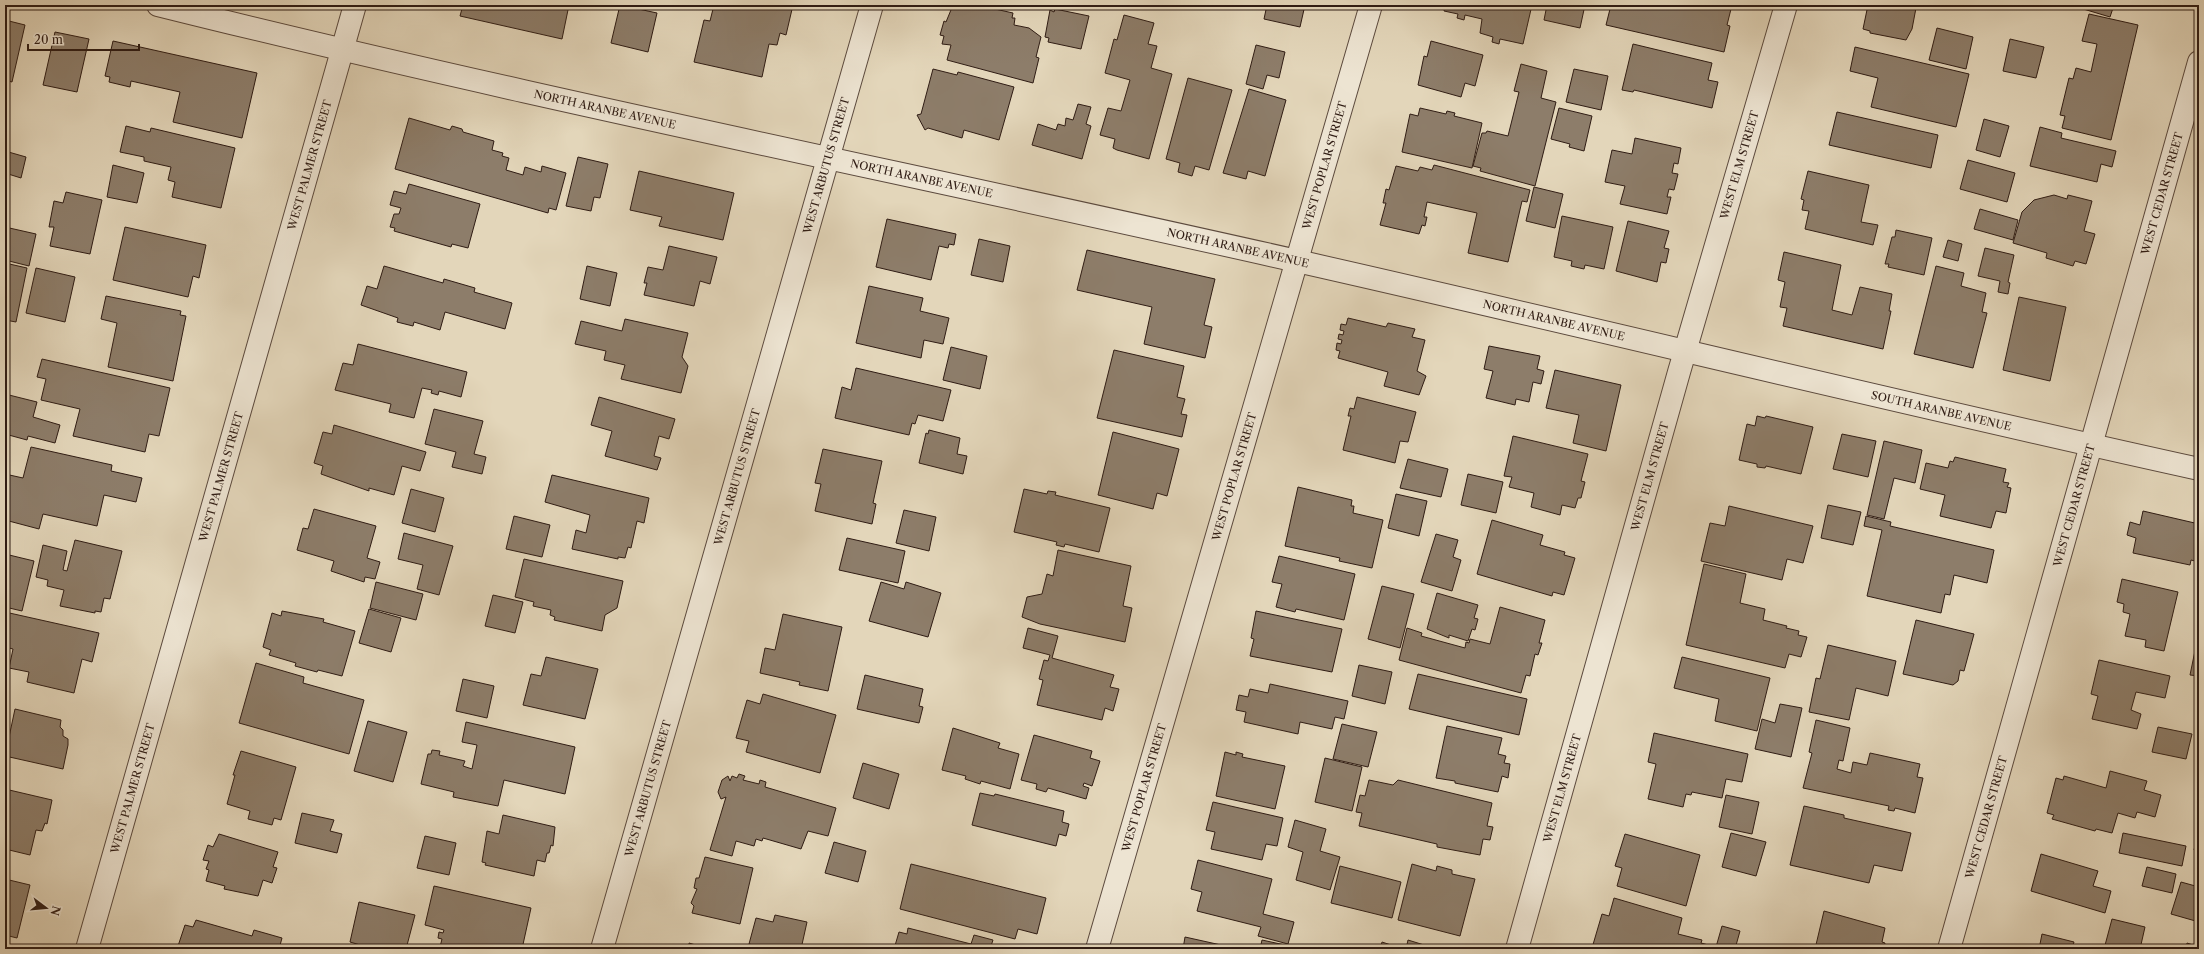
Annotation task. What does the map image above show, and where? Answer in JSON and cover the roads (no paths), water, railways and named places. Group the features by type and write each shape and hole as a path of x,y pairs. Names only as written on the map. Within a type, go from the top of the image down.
{"street":[{"name":"NORTH ARANBE AVENUE","path":"158,5 342,51 828,159 1298,261 1684,352"},
{"name":"WEST PALMER STREET","path":"87,949 355,5"},
{"name":"WEST ARBUTUS STREET","path":"602,949 872,5"},
{"name":"WEST POPLAR STREET","path":"1097,949 1298,261 1371,5"},
{"name":"WEST ELM STREET","path":"1518,949 1684,352 1786,5"},
{"name":"WEST CEDAR STREET","path":"1949,949 2199,62"},
{"name":"SOUTH ARANBE AVENUE","path":"1684,352 2199,470"}]}
